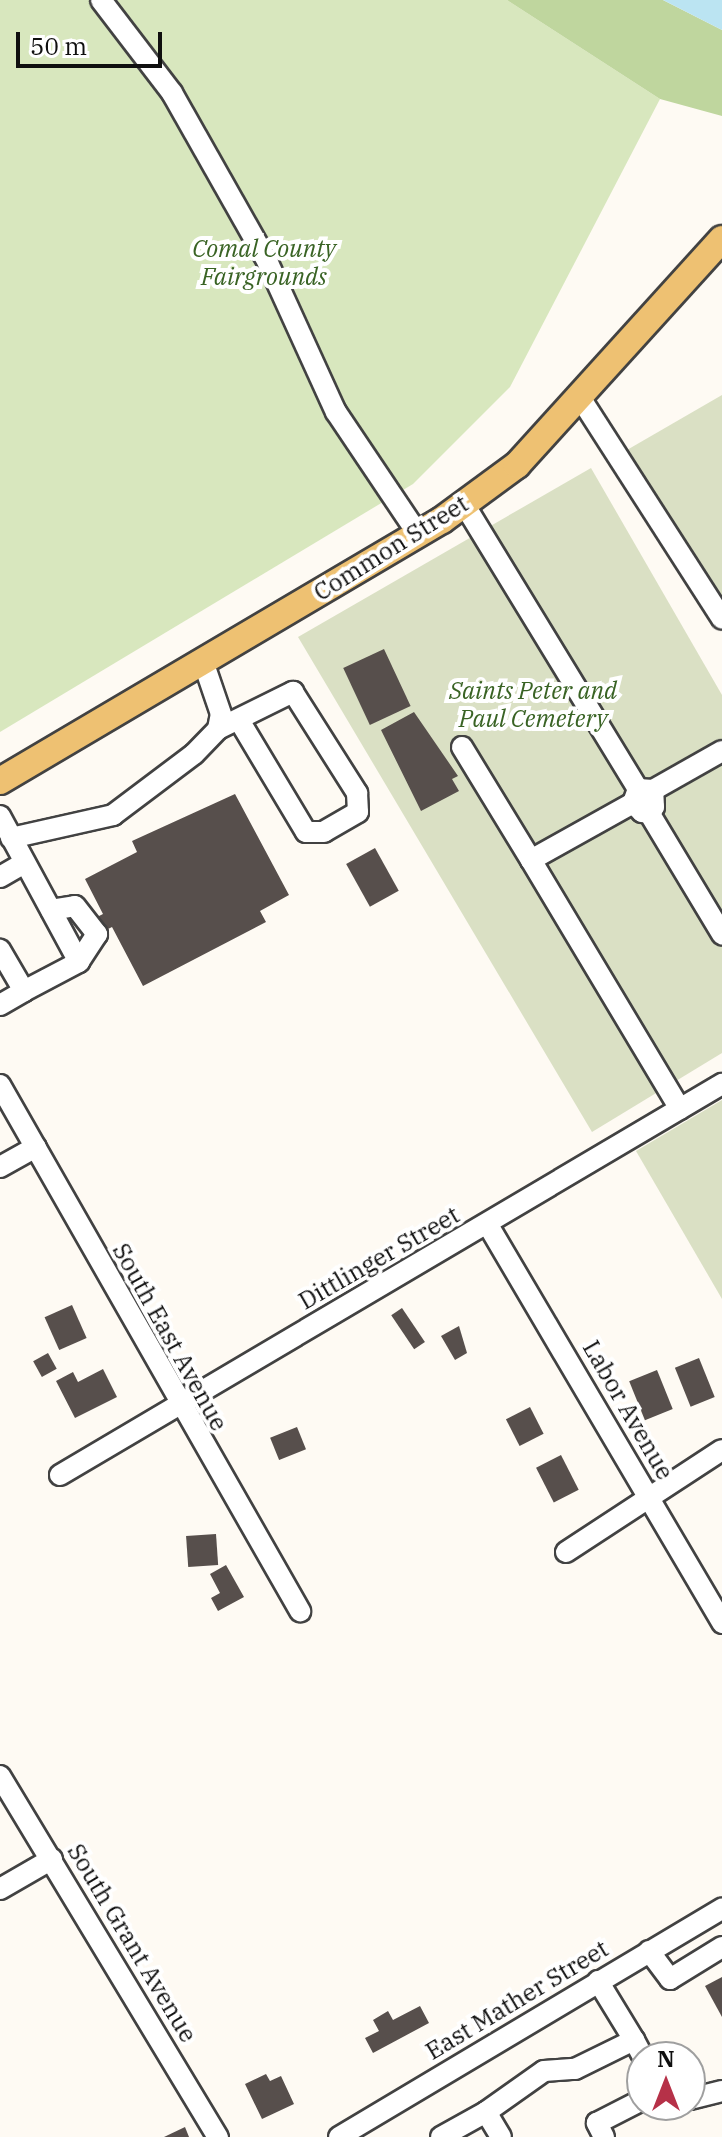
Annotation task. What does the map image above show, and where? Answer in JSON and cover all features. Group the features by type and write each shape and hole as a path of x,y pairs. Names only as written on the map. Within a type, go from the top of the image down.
{"main road":[{"name":"Common Street","path":"0,781 418,534 517,465 581,399 722,239"}],"street":[{"path":"101,0 172,93 268,263 336,412 418,534"},
{"path":"581,399 722,619"},
{"path":"464,504 722,934"},
{"path":"203,661 219,698 218,729"},
{"path":"11,838 113,815 155,788 218,729 239,720 281,693 303,700 357,793 358,812 324,832 306,832 239,720"},
{"path":"462,747 680,1109"},
{"path":"531,860 722,751"},
{"path":"0,816 79,962"},
{"path":"0,877 24,863"},
{"path":"0,1005 79,962 97,934 75,906 51,910"},
{"path":"0,950 24,991"},
{"name":"Dittlinger Street","path":"60,1475 488,1225 722,1084"},
{"name":"South East Avenue","path":"0,1085 177,1406 300,1611"},
{"path":"0,1167 36,1147"},
{"name":"Labor Avenue","path":"488,1225 722,1623"},
{"path":"566,1552 647,1495 722,1450"},
{"name":"South Grant Avenue","path":"0,1776 218,2137"},
{"path":"0,1889 52,1859"},
{"name":"East Mather Street","path":"339,2137 722,1909"},
{"path":"649,1951 670,1979 722,1947"},
{"path":"598,1981 633,2041"},
{"path":"441,2137 486,2112 544,2071 575,2069 626,2053"},
{"path":"604,2137 597,2123 626,2108"},
{"path":"486,2112 501,2137"}],"green space":[{"name":"Comal County Fairgrounds","path":"0,0 507,0 660,99 510,387 413,484 0,732"},
{"path":"507,0 663,0 722,30 722,116 660,99"},
{"path":"722,395 722,618 620,454"},
{"name":"Saints Peter and Paul Cemetery","path":"591,468 722,695 722,1053 592,1132 298,637"},
{"path":"722,1100 722,1299 636,1151"}],"water":[{"path":"663,0 722,0 722,30"}],"building":[{"path":"384,649 411,706 370,725 343,668"},
{"path":"414,712 458,776 452,779 459,791 421,811 381,730"},
{"path":"235,794 289,895 260,911 266,922 143,986 112,927 98,934 91,920 103,914 85,879 137,852 132,841"},
{"path":"375,848 399,891 370,907 346,864"},
{"path":"72,1305 87,1338 59,1350 45,1317"},
{"path":"402,1308 425,1342 414,1349 391,1315"},
{"path":"459,1326 467,1353 455,1360 441,1336"},
{"path":"48,1353 57,1369 42,1377 33,1361"},
{"path":"699,1358 715,1397 691,1407 675,1368"},
{"path":"103,1369 117,1397 75,1418 56,1381 73,1372 78,1382"},
{"path":"657,1370 673,1409 645,1420 629,1381"},
{"path":"530,1407 544,1434 520,1446 506,1419"},
{"path":"297,1427 306,1449 279,1460 270,1438"},
{"path":"561,1455 579,1490 554,1502 536,1468"},
{"path":"216,1534 218,1565 188,1567 186,1536"},
{"path":"226,1565 244,1597 218,1611 211,1598 220,1593 210,1574"},
{"path":"722,1977 722,2017 705,1986"},
{"path":"420,2006 429,2023 373,2053 365,2038 379,2031 373,2020 388,2011 393,2020"},
{"path":"266,2074 270,2081 281,2076 294,2104 262,2119 245,2084"},
{"path":"185,2127 189,2137 164,2137"}]}
